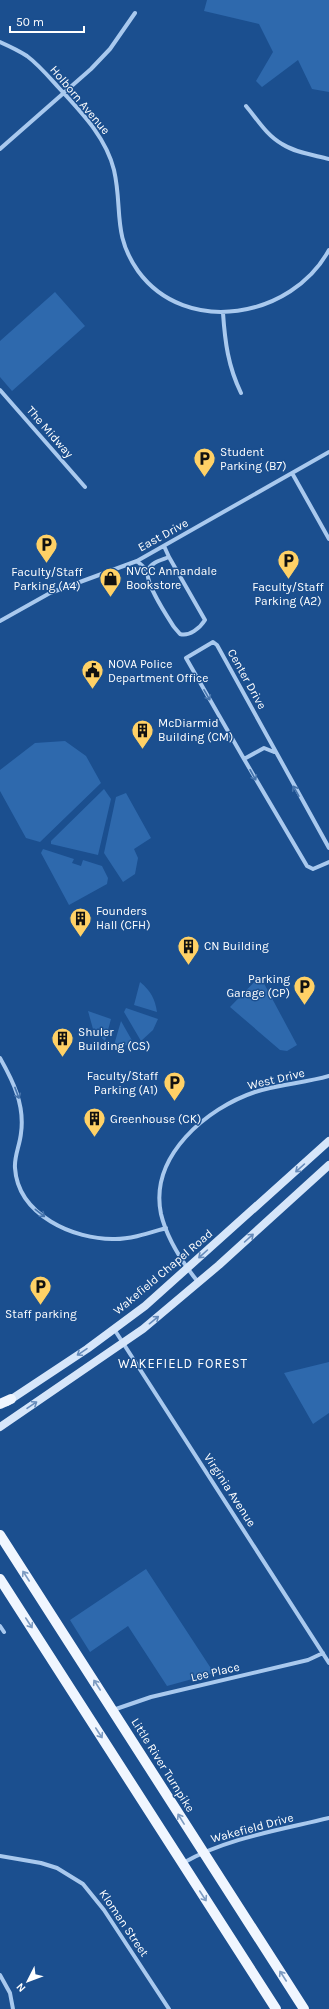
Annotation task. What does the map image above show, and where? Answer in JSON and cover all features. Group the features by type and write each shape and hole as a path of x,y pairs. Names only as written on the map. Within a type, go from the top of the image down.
{"main road":[{"name":"Wakefield Chapel Road","path":"10,1399 114,1329 145,1306 329,1142"},
{"path":"0,1427 123,1344 199,1283 329,1165"},
{"path":"0,1405 10,1399"},
{"name":"Little River Turnpike","path":"0,1535 304,2009"},
{"path":"0,1579 276,2009"}],"street":[{"path":"0,149 91,69 110,49 135,13"},
{"name":"Holborn Avenue","path":"0,42 26,56 39,66 64,93 101,139 108,154 117,186 119,229 124,245 139,272 159,292 179,304 195,310 223,313 258,307 275,301 291,292 316,269 329,250"},
{"path":"246,106 273,138 282,144 292,149 329,159"},
{"path":"223,313 225,345 228,362 241,393"},
{"name":"The Midway","path":"0,390 85,487"},
{"name":"East Drive","path":"0,621 50,593 137,560 329,452"},
{"path":"292,473 329,539"},
{"path":"164,546 205,620 198,628 183,635 176,630 148,581 148,571 153,564 169,557"},
{"path":"137,560 148,571"},
{"name":"Center Drive","path":"329,848 217,645 213,642 186,658 307,866 313,869 329,862"},
{"path":"244,759 264,748 275,752"},
{"path":"0,1058 19,1098 21,1133 14,1168 17,1182 29,1204 56,1224 74,1233 95,1238 116,1240 135,1237 166,1228"},
{"name":"West Drive","path":"199,1283 187,1269 166,1228 160,1204 163,1176 175,1151 196,1126 224,1106 256,1092 329,1076"},
{"name":"Virginia Avenue","path":"114,1329 329,1663"},
{"path":"0,1626 4,1632"},
{"name":"Lee Place","path":"112,1710 151,1697 308,1660 323,1653"},
{"name":"Wakefield Drive","path":"182,1863 202,1852 232,1842 329,1818"},
{"name":"Kloman Street","path":"0,1856 42,1863 57,1868 83,1884 104,1910 169,2009"},
{"path":"0,1975 10,1993 13,2009"}],"shaded area":[{"path":"207,0 329,0 329,92 312,89 298,60 262,87 256,81 273,52 259,24 204,11"},
{"path":"55,292 85,326 12,391 0,377 0,341"},
{"path":"65,741 86,756 101,783 40,842 26,838 0,791 0,770 35,743"},
{"path":"104,789 111,799 98,855 51,844 51,841"},
{"path":"126,793 151,838 134,849 138,858 135,874 123,882 104,853 116,797"},
{"path":"43,849 74,859 72,863 81,866 83,860 102,866 108,878 107,884 69,905 41,853"},
{"path":"260,976 297,1045 287,1051 280,1050 230,1007"},
{"path":"140,982 152,996 157,1012 134,1005"},
{"path":"126,1008 158,1019 153,1030 141,1041 124,1012"},
{"path":"88,1011 111,1019 105,1041 93,1029"},
{"path":"121,1021 134,1044 121,1046 114,1045"},
{"path":"329,1362 329,1413 313,1424 284,1373"},
{"path":"146,1569 214,1673 167,1686 128,1626 90,1652 70,1620"}],"place":[{"name":"Student Parking (B7)","path":"204,478"},
{"name":"Faculty/Staff Parking (A4)","path":"47,564"},
{"name":"Faculty/Staff Parking (A2)","path":"288,580"},
{"name":"NVCC Annandale Bookstore","path":"110,598"},
{"name":"NOVA Police Department Office","path":"93,690"},
{"name":"McDiarmid Building (CM)","path":"143,750"},
{"name":"Founders Hall (CFH)","path":"81,938"},
{"name":"CN Building","path":"189,966"},
{"name":"Parking Garage (CP)","path":"305,1006"},
{"name":"Shuler Building (CS)","path":"63,1058"},
{"name":"Faculty/Staff Parking (A1)","path":"174,1102"},
{"name":"Greenhouse (CK)","path":"94,1138"},
{"name":"Staff parking","path":"41,1306"}],"district":[{"name":"WAKEFIELD FOREST","path":"183,1363"}]}
